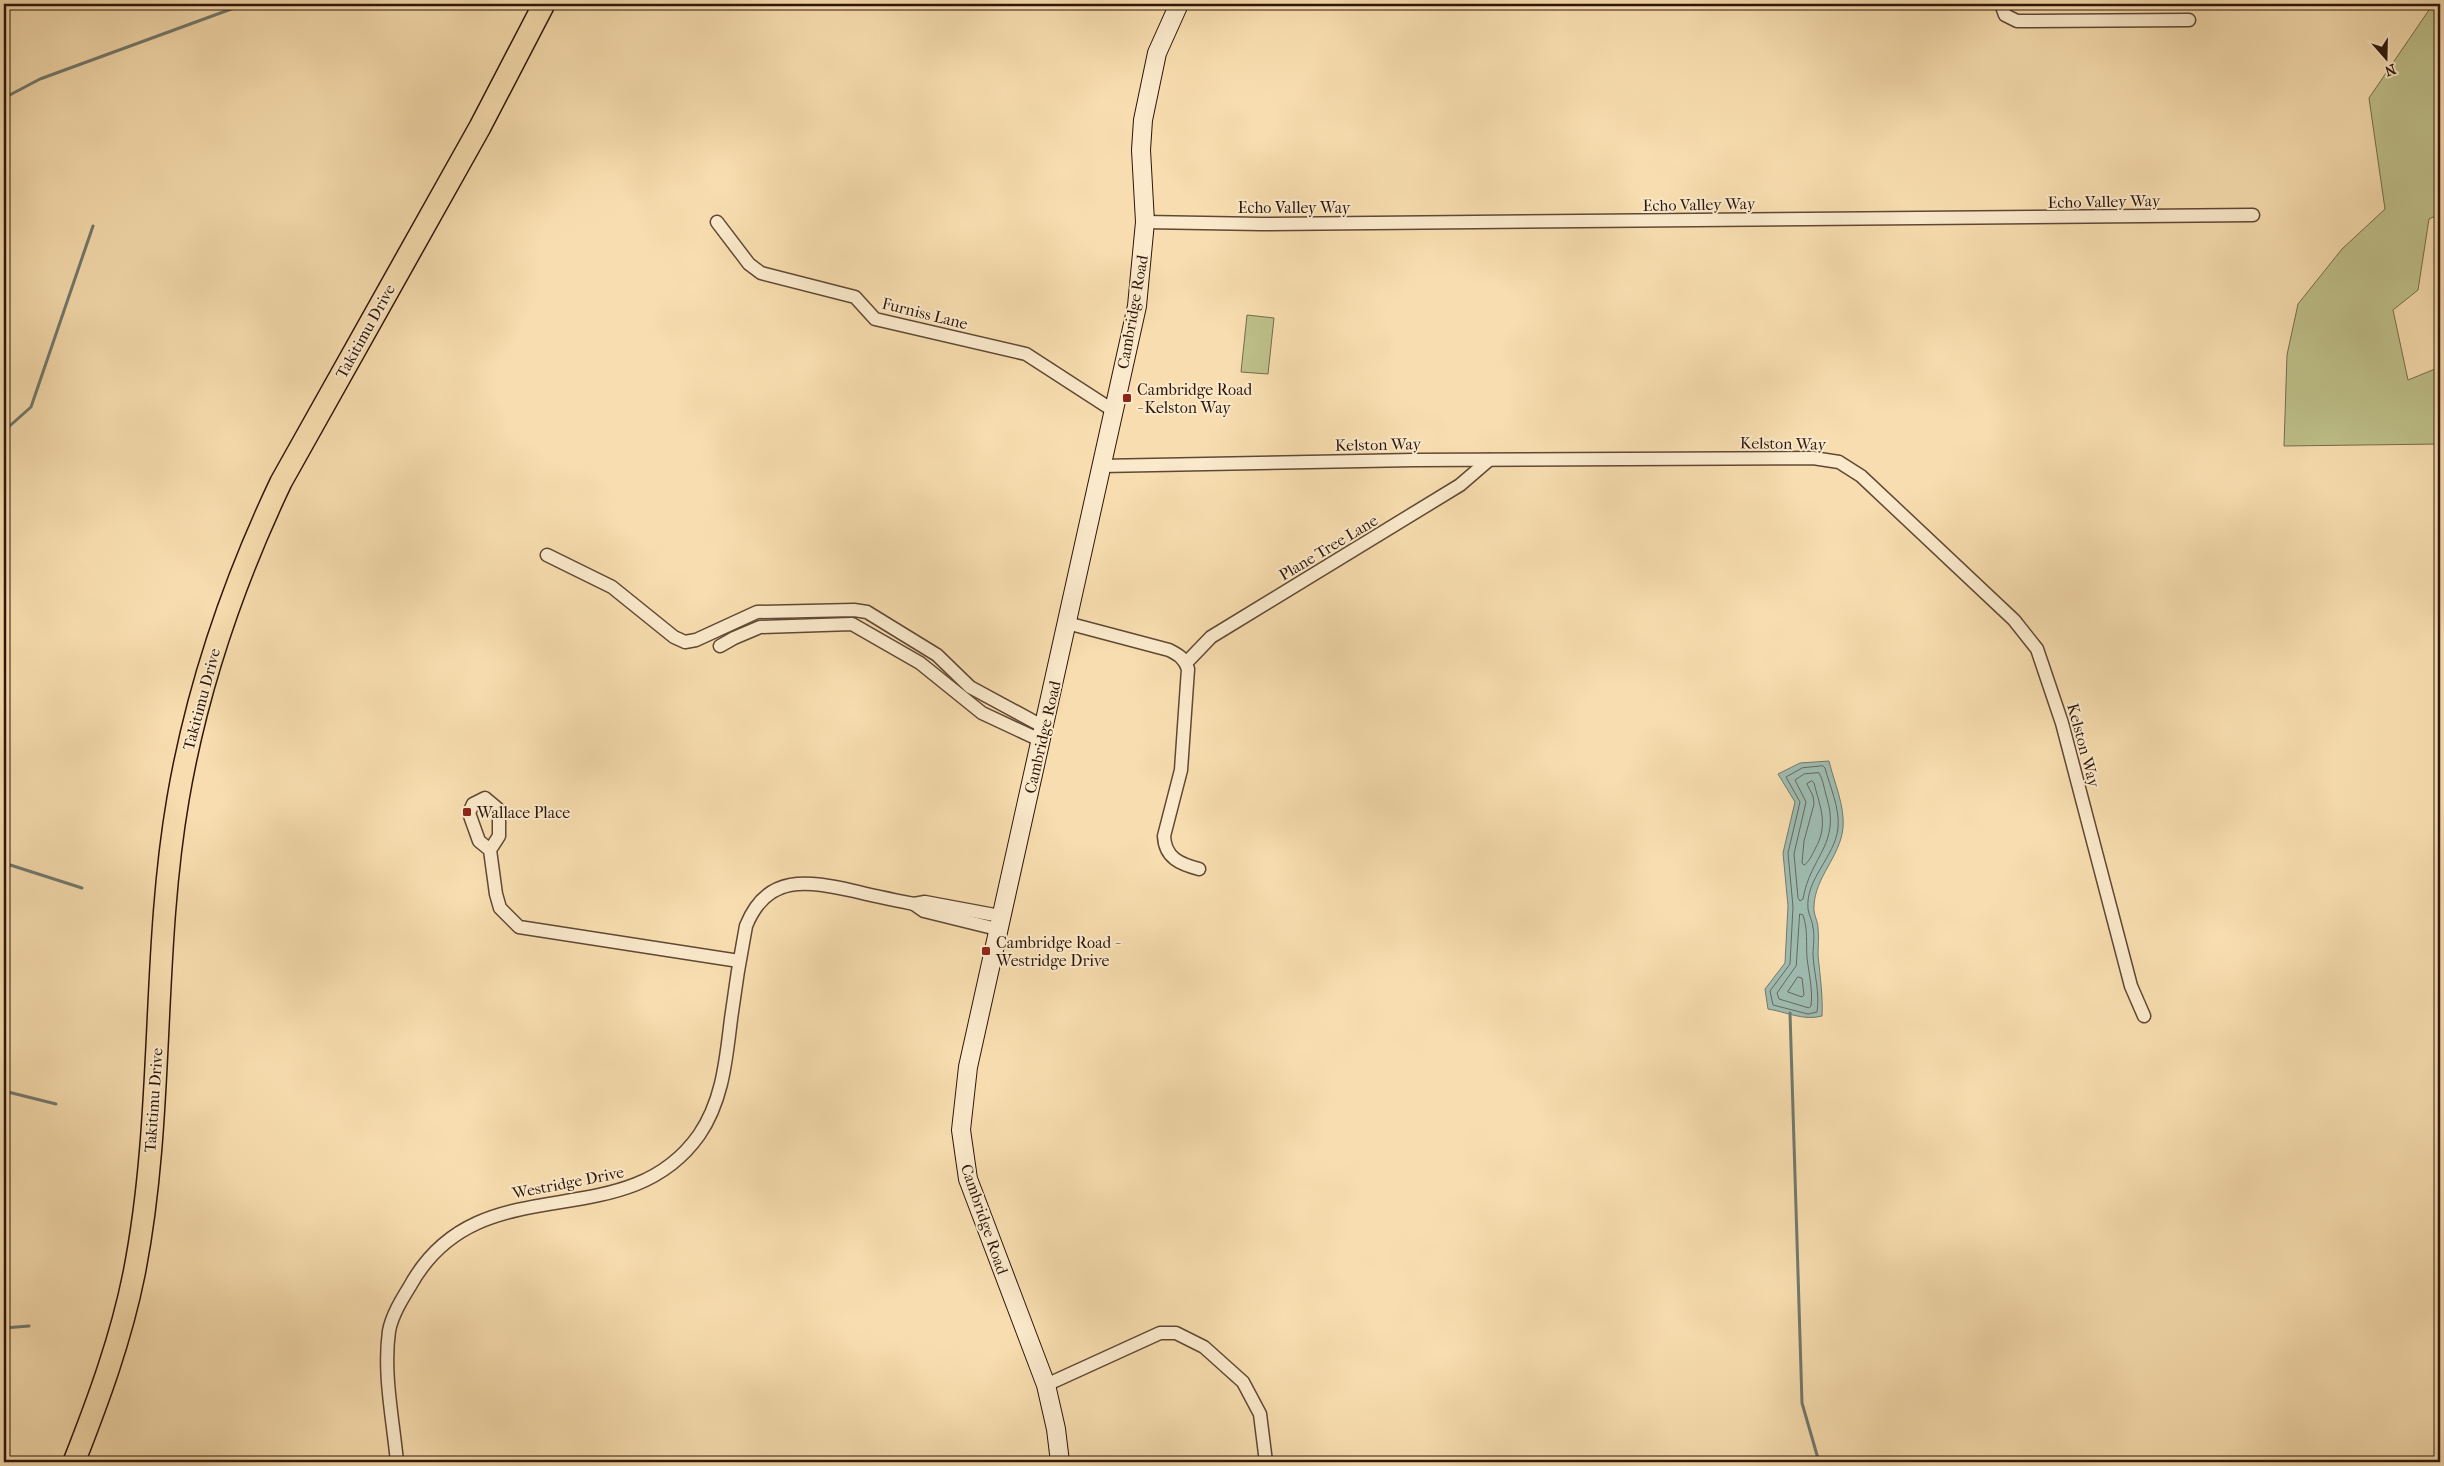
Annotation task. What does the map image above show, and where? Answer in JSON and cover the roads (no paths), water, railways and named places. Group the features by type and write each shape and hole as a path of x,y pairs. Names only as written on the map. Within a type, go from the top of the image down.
{"highway":[{"name":"Takitimu Drive","path":"74,1462 120,1333 134,1273 149,1161 166,888 173,835 196,710 223,618 261,524 282,482 480,127 544,4"}],"main road":[{"name":"Cambridge Road","path":"1060,1462 1056,1429 1046,1385 974,1199 962,1146 962,1114 968,1067 999,923 1043,734 1137,306 1145,222 1141,150 1147,95 1157,53 1179,4"}],"street":[{"path":"2001,4 2005,15 2016,21 2190,20"},
{"name":"Echo Valley Way","path":"1145,222 1261,224 2253,215"},
{"name":"Furniss Lane","path":"717,222 749,264 761,273 855,296 875,319 1026,354 1114,411"},
{"name":"Kelston Way","path":"1101,466 1263,462 1827,458 1851,468 2014,620 2037,649 2062,723 2131,986 2144,1016"},
{"name":"Plane Tree Lane","path":"1186,663 1211,637 1460,485 1489,460"},
{"path":"547,555 612,587 674,637 685,642 713,634 757,612 854,610 867,612 937,655 970,687 1043,734"},
{"path":"1067,623 1169,650 1183,657 1188,669 1181,770 1164,836 1168,854 1178,862 1199,869"},
{"path":"720,646 760,627 852,624 920,663 982,713 1043,734"},
{"path":"490,850 490,865 500,908 519,927 739,961"},
{"name":"Westridge Drive","path":"397,1462 387,1361 390,1328 415,1277 442,1246 478,1221 514,1209 598,1196 626,1189 654,1177 687,1149 700,1134 719,1095 746,926 750,914 768,895 790,885 814,883 914,904 924,911 999,923"},
{"path":"1046,1385 1160,1333 1176,1333 1204,1347 1243,1382 1260,1414 1266,1462"}],"water":[{"path":"1829,761 1841,803 1843,828 1837,848 1815,896 1814,909 1818,925 1822,1016 1795,1016 1768,1009 1765,989 1785,963 1788,906 1783,853 1795,802 1778,774 1800,763"}],"waterway":[{"path":"4,98 40,79 245,4"},
{"path":"4,431 31,407 93,226"},
{"path":"4,863 82,888"},
{"path":"1790,1013 1802,1403 1819,1462"},
{"path":"4,1091 56,1104"},
{"path":"4,1328 29,1326"}],"place":[{"name":"Cambridge Road - Kelston Way","path":"1127,398"},
{"name":"Wallace Place","path":"467,812"},
{"name":"Cambridge Road - Westridge Drive","path":"986,951"}]}
